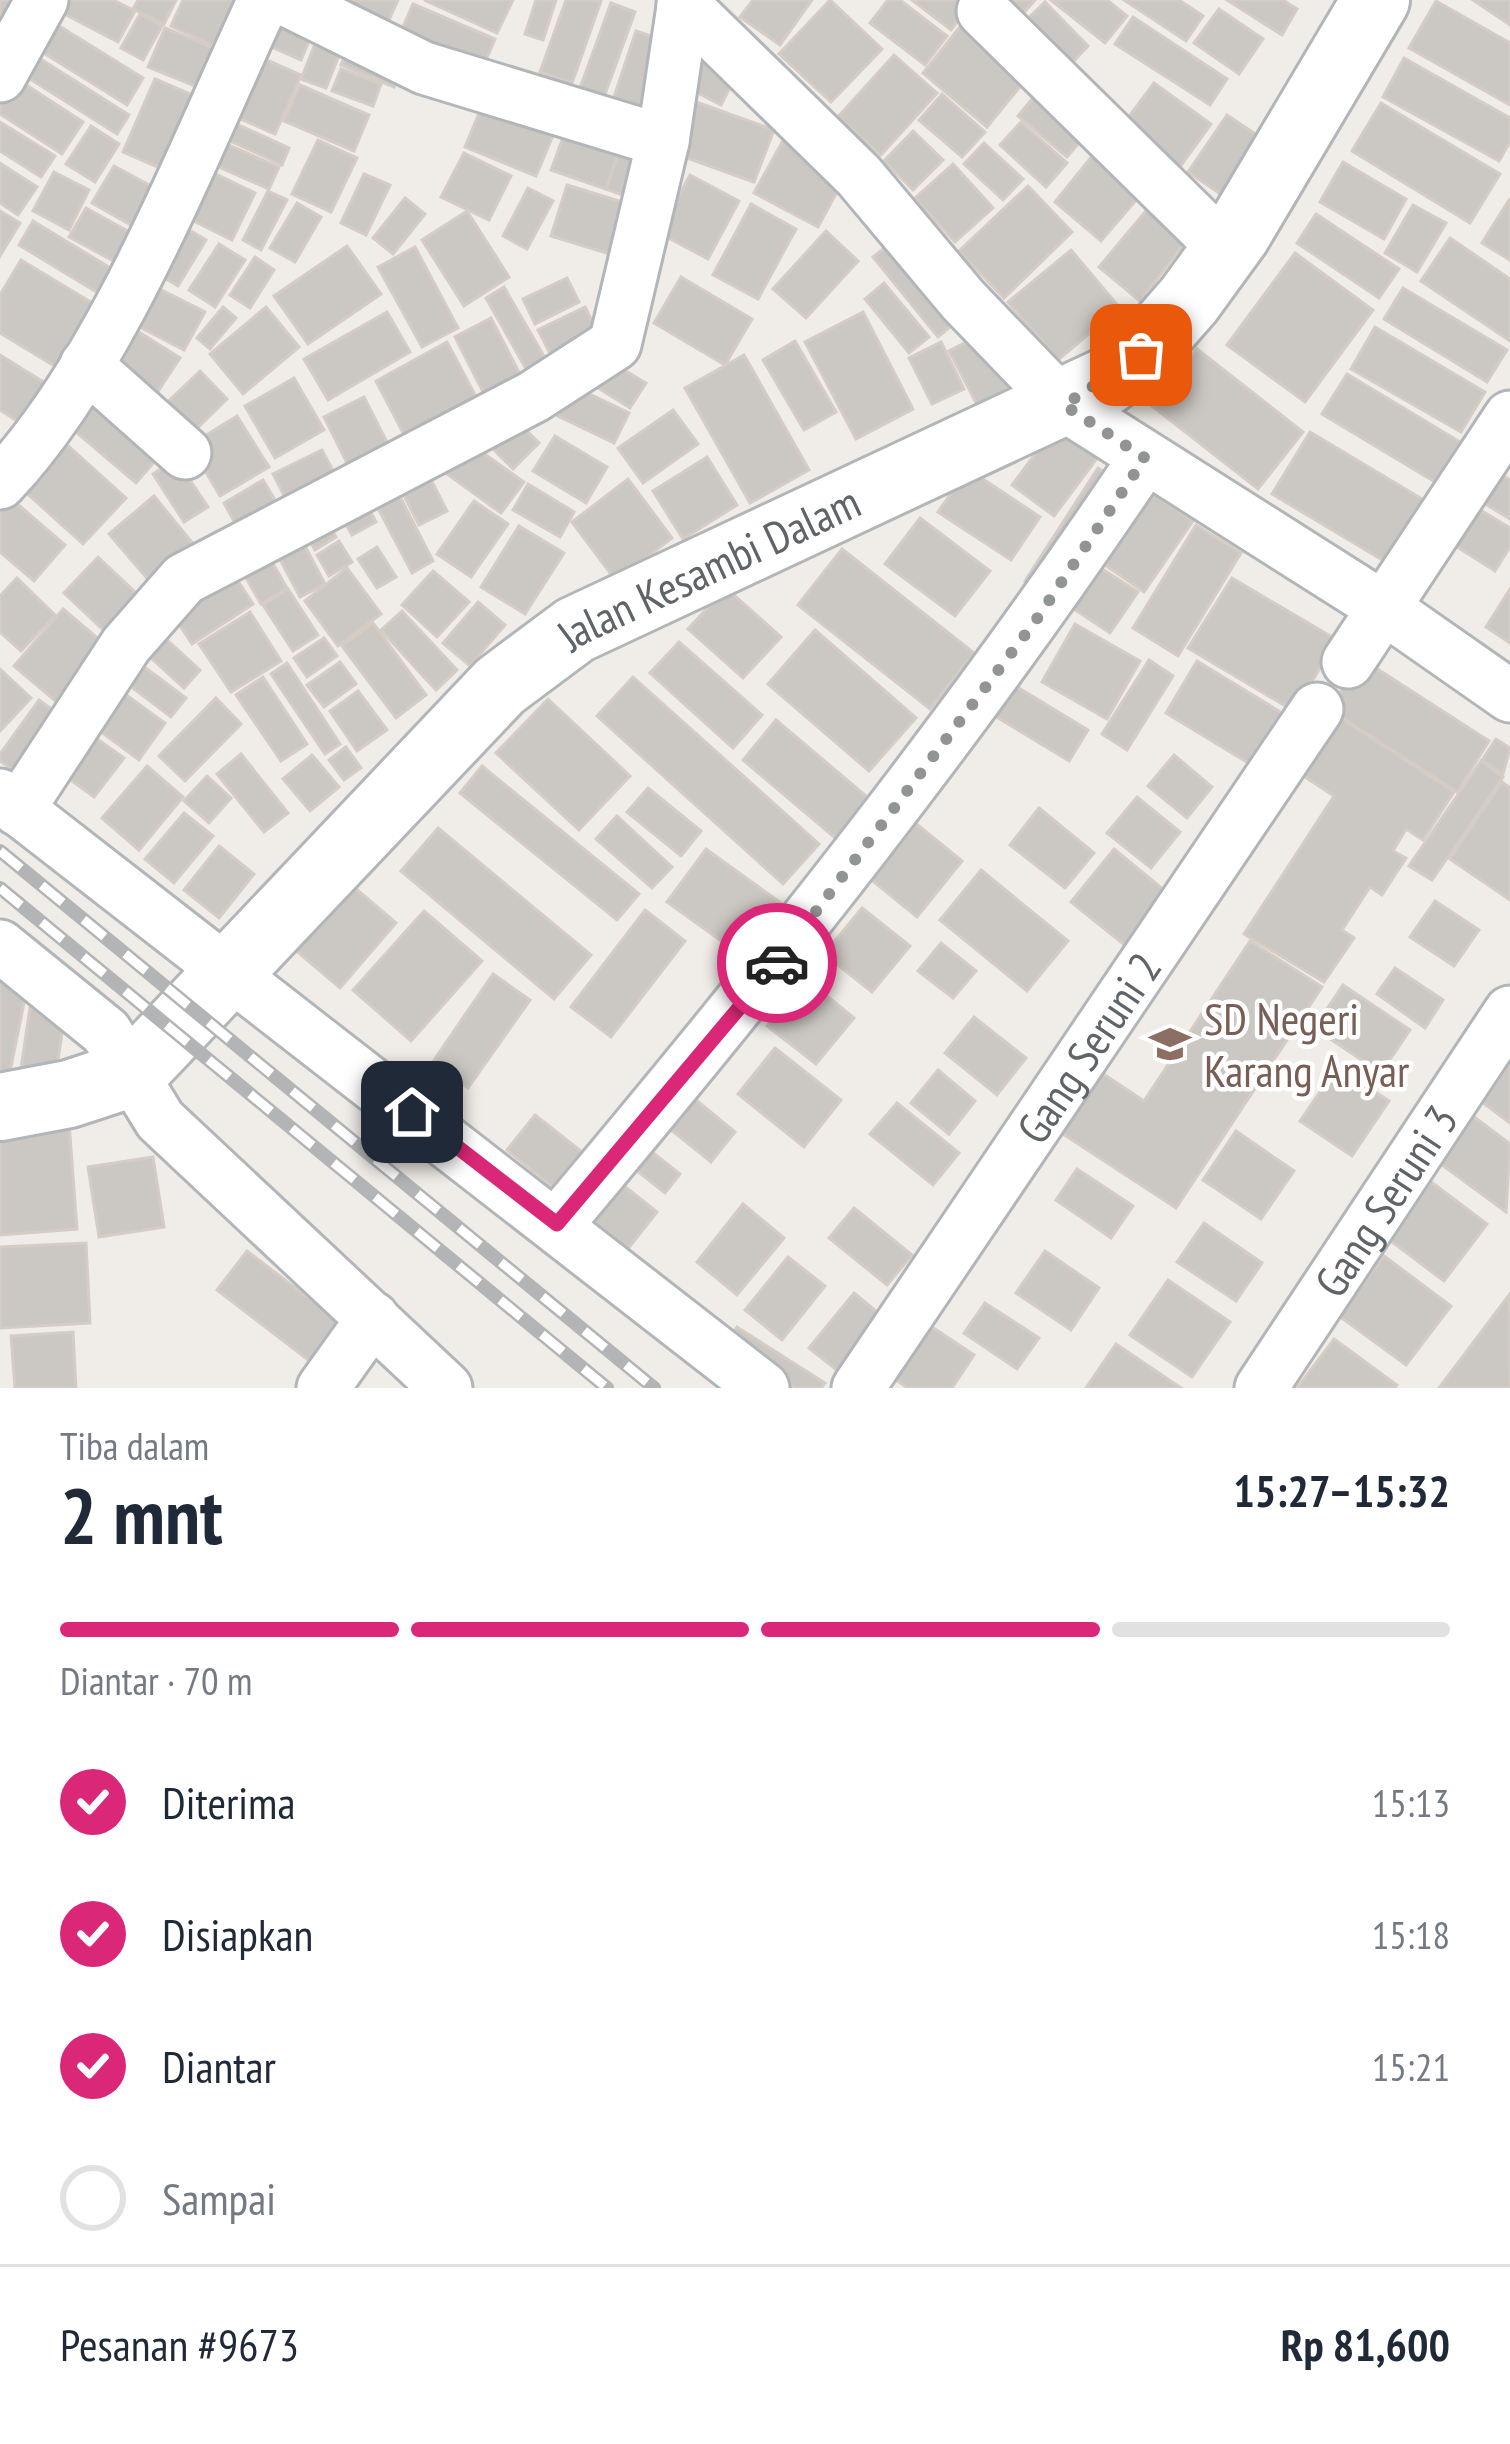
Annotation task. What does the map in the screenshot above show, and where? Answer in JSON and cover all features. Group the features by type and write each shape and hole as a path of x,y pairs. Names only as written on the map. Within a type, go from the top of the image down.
{"street":[{"path":"0,76 43,0"},
{"path":"10,454 86,365 264,0"},
{"path":"286,0 424,68 663,141"},
{"name":"Jalan Kesambi Dalam","path":"0,1107 69,1094 134,1073 500,686 537,654 575,630 1064,405 1141,355 1226,250 1376,0"},
{"path":"684,2 663,141 616,344 533,397 184,579 126,645 9,802 763,1388"},
{"path":"684,2 859,176 963,300 1064,405 1384,608 1510,696"},
{"path":"983,11 1226,250"},
{"path":"86,365 185,453"},
{"path":"1348,662 1510,417"},
{"path":"557,1224 777,963 1034,623 1145,458"},
{"name":"Gang Seruni 2","path":"859,1388 1317,709"},
{"path":"0,946 106,1031 160,1120 446,1388"},
{"name":"Gang Seruni 3","path":"1261,1388 1510,1012"},
{"path":"323,1388 373,1318"}],"building":[{"path":"0,0 23,0 10,22 0,16"},
{"path":"54,0 113,0 135,11 118,42 51,7"},
{"path":"138,0 176,0 164,24 133,9"},
{"path":"183,0 247,0 222,50 171,26"},
{"path":"316,0 398,0 383,33"},
{"path":"424,0 513,0 497,33"},
{"path":"536,0 556,0 543,40 525,34"},
{"path":"566,0 601,1 572,83 540,72"},
{"path":"753,0 812,0 780,45 740,17"},
{"path":"830,0 882,49 831,102 779,54"},
{"path":"888,0 900,0 947,36 925,65 870,23"},
{"path":"912,0 974,0 951,30"},
{"path":"993,0 1035,0 1014,24"},
{"path":"1107,0 1127,16 1105,43 1052,1"},
{"path":"1124,0 1179,0 1203,16 1186,41"},
{"path":"1227,0 1283,0 1297,9 1282,35"},
{"path":"1473,0 1510,0 1510,25"},
{"path":"1436,1 1510,43 1510,105 1409,48"},
{"path":"1045,2 1088,46 1065,70 1020,26"},
{"path":"611,3 635,12 604,97 580,88"},
{"path":"413,4 495,39 478,78 396,43"},
{"path":"273,8 315,27 301,60 258,41"},
{"path":"1219,9 1263,39 1239,74 1194,43"},
{"path":"140,14 162,26 143,60 121,48"},
{"path":"1133,17 1227,79 1210,105 1115,44"},
{"path":"48,19 143,78 127,105 31,45"},
{"path":"963,23 1028,77 987,127 923,73"},
{"path":"165,28 221,51 205,90 148,67"},
{"path":"321,29 346,38 326,88 301,79"},
{"path":"636,31 674,44 649,115 612,103"},
{"path":"704,40 744,61 721,105 681,84"},
{"path":"351,42 404,63 394,87 341,65"},
{"path":"246,51 301,75 275,134 220,110"},
{"path":"894,55 937,93 881,155 838,117"},
{"path":"39,58 129,115 117,134 27,77"},
{"path":"1404,58 1510,118 1510,142 1499,161 1383,97"},
{"path":"341,69 381,84 373,106 332,91"},
{"path":"14,77 83,122 62,154 0,114 0,98"},
{"path":"155,79 202,99 169,172 123,152"},
{"path":"1154,83 1211,124 1177,171 1119,130"},
{"path":"300,85 369,115 354,151 284,121"},
{"path":"1041,88 1091,129 1067,157 1018,116"},
{"path":"942,94 985,132 962,157 919,120"},
{"path":"685,98 774,130 754,182 665,150"},
{"path":"485,99 556,128 536,176 465,147"},
{"path":"1381,103 1500,174 1470,223 1352,151"},
{"path":"217,115 289,148 282,165 209,131"},
{"path":"1227,115 1267,142 1228,199 1188,172"},
{"path":"0,122 55,156 41,177 0,151"},
{"path":"1021,122 1067,163 1046,187 1000,145"},
{"path":"568,124 622,142 606,189 551,170"},
{"path":"91,126 119,144 95,182 66,164"},
{"path":"913,131 943,160 913,190 884,161"},
{"path":"786,135 850,168 818,227 754,193"},
{"path":"213,138 279,167 269,189 203,160"},
{"path":"318,140 357,158 331,212 292,194"},
{"path":"622,142 653,154 637,200 606,189"},
{"path":"984,143 1023,179 1003,200 964,164"},
{"path":"1097,150 1144,191 1101,241 1055,202"},
{"path":"464,153 511,176 489,220 441,197"},
{"path":"1343,162 1406,199 1384,239 1320,202"},
{"path":"0,163 37,187 18,215 0,203"},
{"path":"195,164 255,193 232,240 172,210"},
{"path":"953,164 993,208 955,242 915,198"},
{"path":"114,166 166,194 143,232 92,203"},
{"path":"54,172 89,190 69,230 33,211"},
{"path":"364,174 390,185 366,235 341,223"},
{"path":"690,175 739,201 708,259 659,233"},
{"path":"567,185 629,204 613,255 551,236"},
{"path":"1028,186 1072,232 1004,298 959,251"},
{"path":"528,188 553,201 527,249 503,236"},
{"path":"268,191 287,200 261,250 243,240"},
{"path":"405,198 425,214 393,254 373,238"},
{"path":"1510,201 1510,260 1482,243"},
{"path":"297,203 321,217 295,262 270,248"},
{"path":"751,204 796,229 758,299 713,275"},
{"path":"1413,205 1446,223 1417,272 1385,253"},
{"path":"1150,206 1189,237 1140,301 1099,267"},
{"path":"86,208 135,235 119,264 69,237"},
{"path":"0,211 20,223 0,256"},
{"path":"467,211 509,277 464,306 422,240"},
{"path":"1316,214 1399,269 1379,298 1297,243"},
{"path":"33,221 117,272 103,296 19,245"},
{"path":"176,222 206,240 178,286 148,268"},
{"path":"826,231 858,261 806,318 773,289"},
{"path":"903,233 967,313 938,337 873,257"},
{"path":"1450,238 1510,279 1510,341 1421,281"},
{"path":"219,244 245,260 215,307 189,290"},
{"path":"347,246 381,294 308,344 274,296"},
{"path":"415,247 458,328 422,347 378,267"},
{"path":"1071,250 1120,308 1058,360 1008,302"},
{"path":"1295,253 1373,310 1305,402 1227,345"},
{"path":"255,257 274,270 250,308 230,295"},
{"path":"21,260 104,310 66,373 0,333 0,295"},
{"path":"136,277 205,312 184,350 117,315"},
{"path":"681,277 752,319 725,365 654,323"},
{"path":"567,278 579,302 535,324 523,299"},
{"path":"884,283 929,337 909,353 865,299"},
{"path":"504,287 549,365 530,376 486,298"},
{"path":"1403,288 1507,350 1487,382 1384,319"},
{"path":"223,307 236,318 210,349 197,338"},
{"path":"266,307 299,347 243,394 210,354"},
{"path":"585,307 601,339 555,363 538,330"},
{"path":"387,312 410,352 328,400 304,359"},
{"path":"863,312 913,409 856,439 805,342"},
{"path":"491,318 525,384 489,404 455,337"},
{"path":"123,322 180,358 151,402 95,366"},
{"path":"1375,327 1485,392 1461,432 1351,369"},
{"path":"988,331 1027,392 983,416 949,351"},
{"path":"795,341 836,412 804,430 763,360"},
{"path":"447,342 482,408 410,446 376,381"},
{"path":"941,342 964,389 932,404 909,358"},
{"path":"1197,349 1303,432 1258,489 1152,406"},
{"path":"0,355 50,386 25,426 0,410"},
{"path":"744,355 809,470 750,503 685,388"},
{"path":"607,360 646,383 630,408 592,384"},
{"path":"200,371 227,399 183,442 156,413"},
{"path":"1347,374 1460,442 1435,482 1322,414"},
{"path":"294,378 324,430 275,458 245,406"},
{"path":"573,386 629,413 614,443 558,416"},
{"path":"102,389 168,446 136,483 69,426"},
{"path":"364,397 391,450 351,471 324,417"},
{"path":"673,410 698,444 643,483 618,448"},
{"path":"511,415 539,443 513,469 485,441"},
{"path":"237,416 269,467 220,496 190,445"},
{"path":"1056,426 1098,457 1054,516 1012,485"},
{"path":"1310,432 1427,502 1389,564 1272,494"},
{"path":"555,436 607,467 586,503 533,471"},
{"path":"462,438 524,482 501,513 440,469"},
{"path":"64,442 126,498 83,544 21,488"},
{"path":"322,450 338,480 289,505 273,474"},
{"path":"707,457 737,505 683,539 653,491"},
{"path":"176,459 208,507 184,522 153,474"},
{"path":"423,464 447,511 419,525 395,478"},
{"path":"1098,468 1115,479 1042,592 1025,581"},
{"path":"968,469 1040,517 1011,560 938,512"},
{"path":"1497,472 1510,480 1510,519 1479,500"},
{"path":"391,479 433,561 412,573 369,491"},
{"path":"628,479 672,538 616,581 572,522"},
{"path":"263,480 279,507 239,530 224,503"},
{"path":"528,484 574,512 560,537 513,510"},
{"path":"0,489 65,545 34,581 0,552"},
{"path":"1149,491 1193,521 1144,592 1101,562"},
{"path":"360,493 376,522 352,535 336,507"},
{"path":"154,496 195,546 151,583 109,534"},
{"path":"474,501 508,524 471,577 437,554"},
{"path":"1477,508 1510,528 1510,547 1495,571 1454,545"},
{"path":"324,516 336,537 315,550 303,529"},
{"path":"920,518 990,571 955,616 885,564"},
{"path":"294,525 325,584 300,597 269,539"},
{"path":"1196,525 1241,553 1178,656 1133,628"},
{"path":"519,526 564,553 525,614 481,587"},
{"path":"260,541 287,588 261,604 234,557"},
{"path":"339,541 352,562 329,576 317,555"},
{"path":"377,547 396,577 377,588 358,559"},
{"path":"842,549 974,653 930,709 798,605"},
{"path":"98,557 151,607 117,643 64,593"},
{"path":"225,561 253,604 192,644 164,601"},
{"path":"1096,565 1138,592 1110,633 1068,605"},
{"path":"347,568 381,614 338,646 305,601"},
{"path":"433,571 469,602 437,637 402,605"},
{"path":"17,578 55,615 21,651 0,632 0,596"},
{"path":"1232,578 1337,640 1294,711 1188,648"},
{"path":"726,588 781,637 743,678 688,629"},
{"path":"288,589 318,635 293,651 263,605"},
{"path":"1510,589 1510,643 1486,627"},
{"path":"478,602 505,625 470,666 443,643"},
{"path":"63,609 115,653 66,710 14,666"},
{"path":"402,611 457,670 436,690 381,630"},
{"path":"250,612 281,661 231,692 199,644"},
{"path":"373,623 426,695 396,718 342,646"},
{"path":"1075,624 1140,661 1107,719 1042,682"},
{"path":"153,627 200,670 184,688 136,644"},
{"path":"815,630 916,718 869,771 768,684"},
{"path":"324,638 337,656 307,677 294,658"},
{"path":"679,642 762,715 733,748 650,673"},
{"path":"127,654 186,698 171,717 113,673"},
{"path":"1362,659 1489,741 1457,792 1329,709"},
{"path":"1149,660 1173,676 1127,750 1102,734"},
{"path":"1197,661 1282,713 1250,764 1166,713"},
{"path":"340,662 356,684 324,707 307,685"},
{"path":"287,663 340,744 325,754 271,674"},
{"path":"0,669 31,698 0,731"},
{"path":"263,677 307,744 281,761 236,695"},
{"path":"633,677 819,844 783,884 597,716"},
{"path":"111,684 165,723 139,760 85,720"},
{"path":"1014,685 1088,730 1069,761 995,716"},
{"path":"358,691 387,730 357,751 330,711"},
{"path":"216,698 241,724 185,781 159,756"},
{"path":"548,699 630,776 579,830 496,753"},
{"path":"39,700 68,721 27,780 0,761 0,754"},
{"path":"1327,709 1454,792 1423,840 1406,829 1393,851 1406,858 1382,895 1370,887 1342,930 1354,938 1324,982 1244,934 1334,796 1290,767"},
{"path":"776,720 879,807 846,847 743,760"},
{"path":"79,726 124,758 94,797 50,765"},
{"path":"1496,739 1510,748 1503,774 1482,760"},
{"path":"346,747 361,768 344,780 329,760"},
{"path":"241,754 288,813 264,832 217,774"},
{"path":"312,755 339,787 310,811 283,779"},
{"path":"1174,755 1212,787 1187,818 1148,786"},
{"path":"1481,761 1503,777 1432,880 1409,866"},
{"path":"147,766 183,797 139,850 102,818"},
{"path":"482,766 639,894 617,920 460,793"},
{"path":"207,776 231,798 209,823 184,801"},
{"path":"1502,782 1510,788 1510,900 1450,859"},
{"path":"648,788 701,831 681,856 627,812"},
{"path":"1137,797 1180,832 1151,868 1107,833"},
{"path":"1039,808 1094,853 1065,888 1010,845"},
{"path":"184,813 213,836 174,883 145,859"},
{"path":"903,813 962,861 917,917 858,869"},
{"path":"617,816 672,867 652,888 596,839"},
{"path":"438,828 591,955 554,999 401,871"},
{"path":"219,846 254,874 219,918 184,890"},
{"path":"706,849 781,903 742,956 667,902"},
{"path":"1114,849 1170,895 1127,947 1071,902"},
{"path":"981,870 1068,941 1027,991 940,920"},
{"path":"342,877 396,923 340,988 286,942"},
{"path":"1435,901 1479,930 1454,966 1410,937"},
{"path":"862,908 910,946 872,992 824,954"},
{"path":"645,910 685,941 611,1037 571,1007"},
{"path":"424,911 482,961 411,1041 353,990"},
{"path":"1250,941 1322,987 1176,1208 1057,1130 1096,1069 1144,1101"},
{"path":"941,943 976,971 953,998 918,971"},
{"path":"1395,968 1443,1000 1425,1028 1377,994"},
{"path":"0,972 29,978 10,1072 0,1070"},
{"path":"493,974 530,1000 468,1088 432,1063"},
{"path":"806,979 854,1018 816,1064 767,1026"},
{"path":"1343,985 1410,1030 1381,1073 1314,1028"},
{"path":"31,1001 66,1007 56,1073 21,1068"},
{"path":"974,1017 1026,1058 997,1095 945,1053"},
{"path":"775,1048 841,1100 804,1147 738,1094"},
{"path":"1510,1049 1510,1123 1474,1096"},
{"path":"1337,1067 1389,1101 1352,1156 1300,1121"},
{"path":"938,1070 975,1101 949,1134 911,1103"},
{"path":"685,1091 735,1132 711,1162 660,1121"},
{"path":"897,1103 959,1153 933,1185 870,1134"},
{"path":"535,1115 591,1159 562,1195 507,1150"},
{"path":"1473,1116 1510,1144 1506,1212 1438,1162"},
{"path":"69,1122 77,1229 0,1235 0,1127"},
{"path":"1236,1131 1294,1171 1261,1219 1203,1180"},
{"path":"638,1141 680,1174 665,1193 623,1160"},
{"path":"153,1157 164,1227 99,1237 88,1167"},
{"path":"1077,1169 1133,1206 1111,1238 1056,1200"},
{"path":"609,1174 657,1212 627,1250 578,1212"},
{"path":"1426,1178 1487,1224 1444,1281 1383,1235"},
{"path":"743,1204 784,1238 737,1295 697,1262"},
{"path":"854,1208 912,1255 887,1285 829,1238"},
{"path":"1204,1223 1262,1263 1236,1301 1177,1262"},
{"path":"86,1243 90,1323 0,1328 0,1247"},
{"path":"247,1251 340,1322 311,1362 217,1290"},
{"path":"1045,1251 1099,1288 1071,1330 1016,1293"},
{"path":"1384,1256 1451,1306 1406,1365 1339,1316"},
{"path":"788,1257 825,1286 782,1340 745,1310"},
{"path":"1168,1280 1230,1322 1192,1377 1130,1335"},
{"path":"854,1293 888,1321 843,1375 809,1348"},
{"path":"1509,1295 1510,1388 1439,1388"},
{"path":"985,1303 1039,1338 1017,1369 964,1333"},
{"path":"926,1323 974,1355 952,1388 908,1388 890,1376"},
{"path":"737,1327 825,1383 821,1388 795,1388 726,1344"},
{"path":"73,1332 76,1388 15,1388 11,1336"},
{"path":"1334,1339 1397,1385 1395,1388 1297,1388"},
{"path":"1116,1344 1181,1388 1086,1388"}],"railway":[{"path":"0,851 654,1388"},
{"path":"0,888 607,1388"}],"way so far":[{"path":"777,963 1034,623 1145,458 1064,405 1141,355"}],"place":[{"name":"SD Negeri Karang Anyar","path":"1170,1044"}],"route":[{"path":"412,1112 557,1224 777,963"}]}
